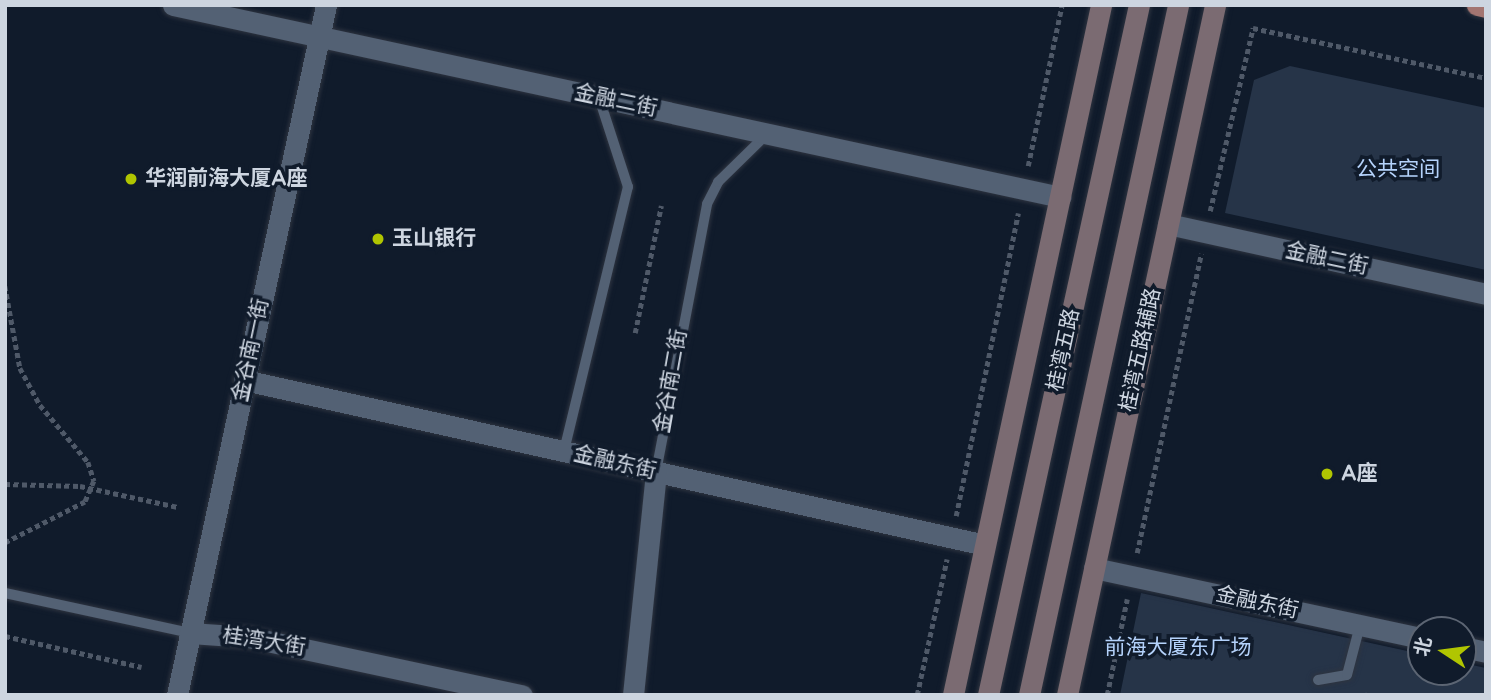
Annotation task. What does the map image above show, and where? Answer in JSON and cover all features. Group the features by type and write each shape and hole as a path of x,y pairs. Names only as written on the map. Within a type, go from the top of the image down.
{"main road":[{"path":"1477,5 1486,7"}],"street":[{"name":"金融二街","path":"173,5 1060,197"},
{"name":"金谷南一街","path":"177,695 326,5"},
{"path":"953,695 1101,5"},
{"name":"桂湾五路","path":"988,695 1139,5"},
{"name":"桂湾五路","path":"1029,695 1178,5"},
{"name":"桂湾五路辅路","path":"1067,695 1215,5"},
{"name":"金融二街","path":"1168,224 1486,294"},
{"name":"金融东街","path":"244,380 985,545"},
{"name":"金谷南二街","path":"633,695 656,472"},
{"name":"金融东街","path":"1094,568 1407,635"},
{"name":"桂湾大街","path":"190,633 248,637 522,695"}],"lane":[{"path":"564,452 628,187 599,97"},
{"name":"金谷南二街","path":"656,472 707,204 718,182 768,134"},
{"name":"桂湾大街","path":"5,593 190,633"},
{"path":"1318,680 1347,675 1360,625"}],"path":[{"path":"917,695 1062,5"},
{"path":"635,332 661,206"},
{"path":"5,286 20,368 40,405 88,462 94,489 85,502 5,543"},
{"path":"5,484 94,489 178,507"},
{"path":"1107,695 1132,577"},
{"path":"5,636 142,667"}],"green space":[{"name":"公共空间","path":"1290,66 1486,108 1486,270 1225,213 1254,80"},
{"name":"前海大厦东广场","path":"1141,593 1407,651 1407,686 1477,686 1477,666 1486,668 1486,695 1120,695"}],"place":[{"name":"华润前海大厦A座","path":"131,179"},
{"name":"玉山银行","path":"378,239"},
{"name":"A座","path":"1327,474"}]}
